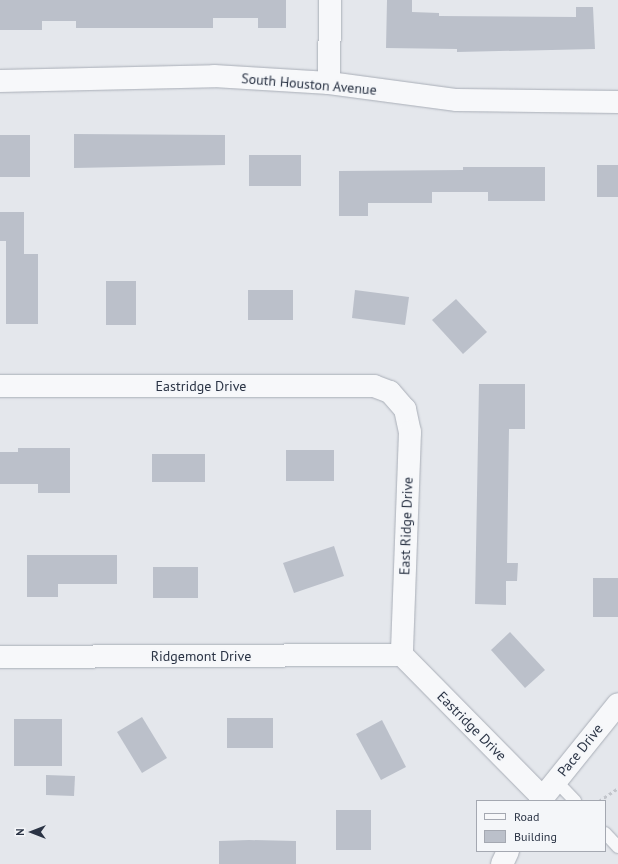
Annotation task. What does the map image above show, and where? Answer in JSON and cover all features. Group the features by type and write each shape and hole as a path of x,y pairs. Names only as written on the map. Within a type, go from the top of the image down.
{"street":[{"path":"329,83 330,0"},
{"name":"South Houston Avenue","path":"0,81 214,76 329,83 457,100 618,102"},
{"name":"Eastridge Drive","path":"0,386 374,386 390,392 397,400"},
{"name":"East Ridge Drive","path":"397,400 405,409 410,432 402,655"},
{"name":"Eastridge Drive","path":"402,655 546,793"},
{"name":"Ridgemont Drive","path":"0,657 402,655"},
{"name":"Pace Drive","path":"546,793 618,704"},
{"path":"502,864 508,852"}],"lane":[{"path":"546,793 571,800"},
{"path":"606,834 618,847"}],"path":[{"path":"600,800 618,788"}],"building":[{"path":"0,0 286,0 286,28 258,28 258,18 213,18 213,28 76,28 76,21 42,21 42,30 0,30"},
{"path":"387,0 412,0 412,12 439,13 439,16 576,17 576,7 593,7 595,49 457,52 457,49 386,48"},
{"path":"74,134 225,135 225,165 74,168"},
{"path":"0,135 30,135 30,177 0,177"},
{"path":"249,155 301,155 301,186 249,186"},
{"path":"597,165 618,165 618,197 597,197"},
{"path":"463,167 545,167 545,201 488,201 488,192 432,192 432,203 368,203 368,216 339,216 339,171 463,170"},
{"path":"0,212 24,212 24,254 38,254 38,324 6,324 6,241 0,241"},
{"path":"106,281 136,281 136,325 106,325"},
{"path":"248,290 293,290 293,320 248,320"},
{"path":"355,290 409,297 405,325 352,318"},
{"path":"456,299 487,332 463,354 432,320"},
{"path":"479,384 525,384 525,429 509,429 507,563 518,563 517,581 506,581 506,605 475,604"},
{"path":"18,448 70,448 70,493 38,493 38,484 0,484 0,452 18,452"},
{"path":"286,450 334,450 334,481 286,481"},
{"path":"152,454 205,454 205,482 152,482"},
{"path":"334,546 344,576 294,593 283,563"},
{"path":"27,555 117,555 117,584 58,584 58,597 27,597"},
{"path":"153,567 198,567 198,598 153,598"},
{"path":"593,578 618,578 618,617 593,617"},
{"path":"510,632 545,670 525,688 491,650"},
{"path":"142,717 167,758 142,773 117,732"},
{"path":"227,718 273,718 273,748 227,748"},
{"path":"14,719 62,719 62,766 14,766"},
{"path":"382,720 406,767 381,780 356,734"},
{"path":"46,775 75,776 74,796 46,795"},
{"path":"336,810 371,810 371,850 336,850"},
{"path":"219,841 296,841 296,864 219,864"}]}
